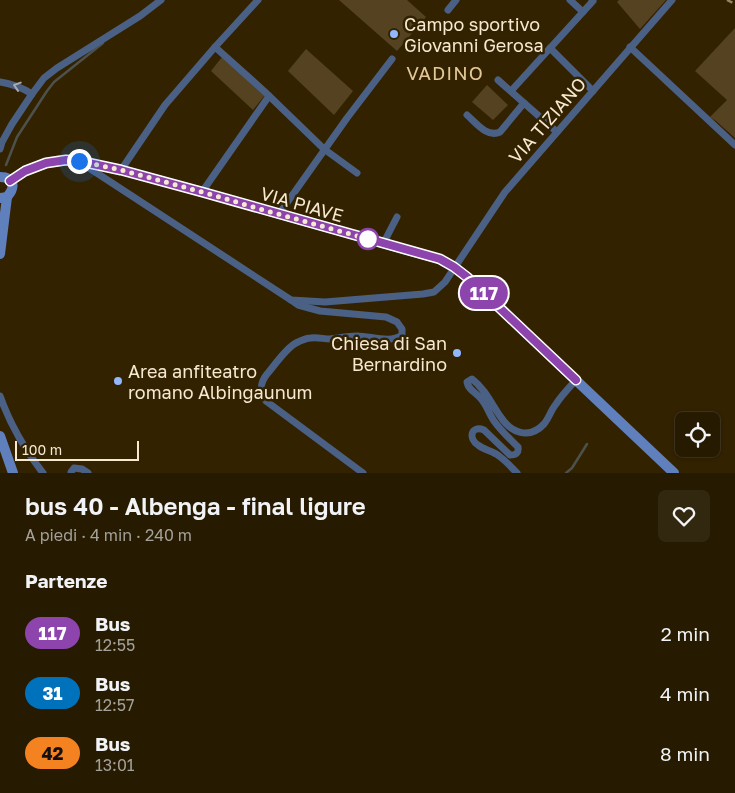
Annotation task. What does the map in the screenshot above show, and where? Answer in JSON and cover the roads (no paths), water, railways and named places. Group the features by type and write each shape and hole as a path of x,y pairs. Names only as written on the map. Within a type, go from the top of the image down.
{"main road":[{"name":"VIA PIAVE","path":"10,181 25,171 46,163 66,160 79,161 121,170 440,259 467,277 674,473"},
{"path":"0,177 10,181 13,188 12,192 4,197 0,254"},
{"path":"0,436 2,448 13,473"}],"street":[{"path":"1,144 12,124 44,78 140,16 161,0"},
{"path":"121,170 165,105 258,0"},
{"path":"570,0 582,12"},
{"path":"511,91 592,0"},
{"name":"VIA TIZIANO","path":"291,300 325,302 434,292 444,282 505,192 672,0"},
{"path":"448,10 454,1"},
{"path":"215,47 324,149 357,173"},
{"path":"550,48 593,90"},
{"path":"630,48 735,144"},
{"path":"279,214 324,149 392,59"},
{"path":"498,80 557,132"},
{"path":"0,82 24,88 32,94"},
{"path":"202,192 269,96"},
{"path":"467,115 488,133 494,134 500,132 524,103"},
{"path":"79,161 298,305 320,312 386,317 397,322 402,329 402,335 391,340 356,336 328,339 310,338 294,344 284,353 261,384 262,396 266,401 363,473"},
{"path":"383,244 397,217"},
{"path":"517,473 499,456 485,449 472,438 473,431 479,428 484,430 510,454 514,455 519,450 494,421 483,401 469,388 467,382 472,380 476,382 488,396 506,424 527,434 534,432 545,423 555,405 576,380"},
{"path":"0,396 23,445 43,473"},
{"path":"71,473 74,468 82,469 88,473"}],"waterway":[{"path":"6,165 17,137 54,82 103,43"},
{"path":"566,473 572,468 587,444"}],"railway":[{"path":"727,0 735,4"}],"place":[{"name":"Campo sportivo Giovanni Gerosa","path":"394,34"},
{"name":"Chiesa di San Bernardino","path":"457,353"},
{"name":"Area anfiteatro romano Albingaunum","path":"118,381"}],"district":[{"name":"VADINO","path":"445,72"}]}
